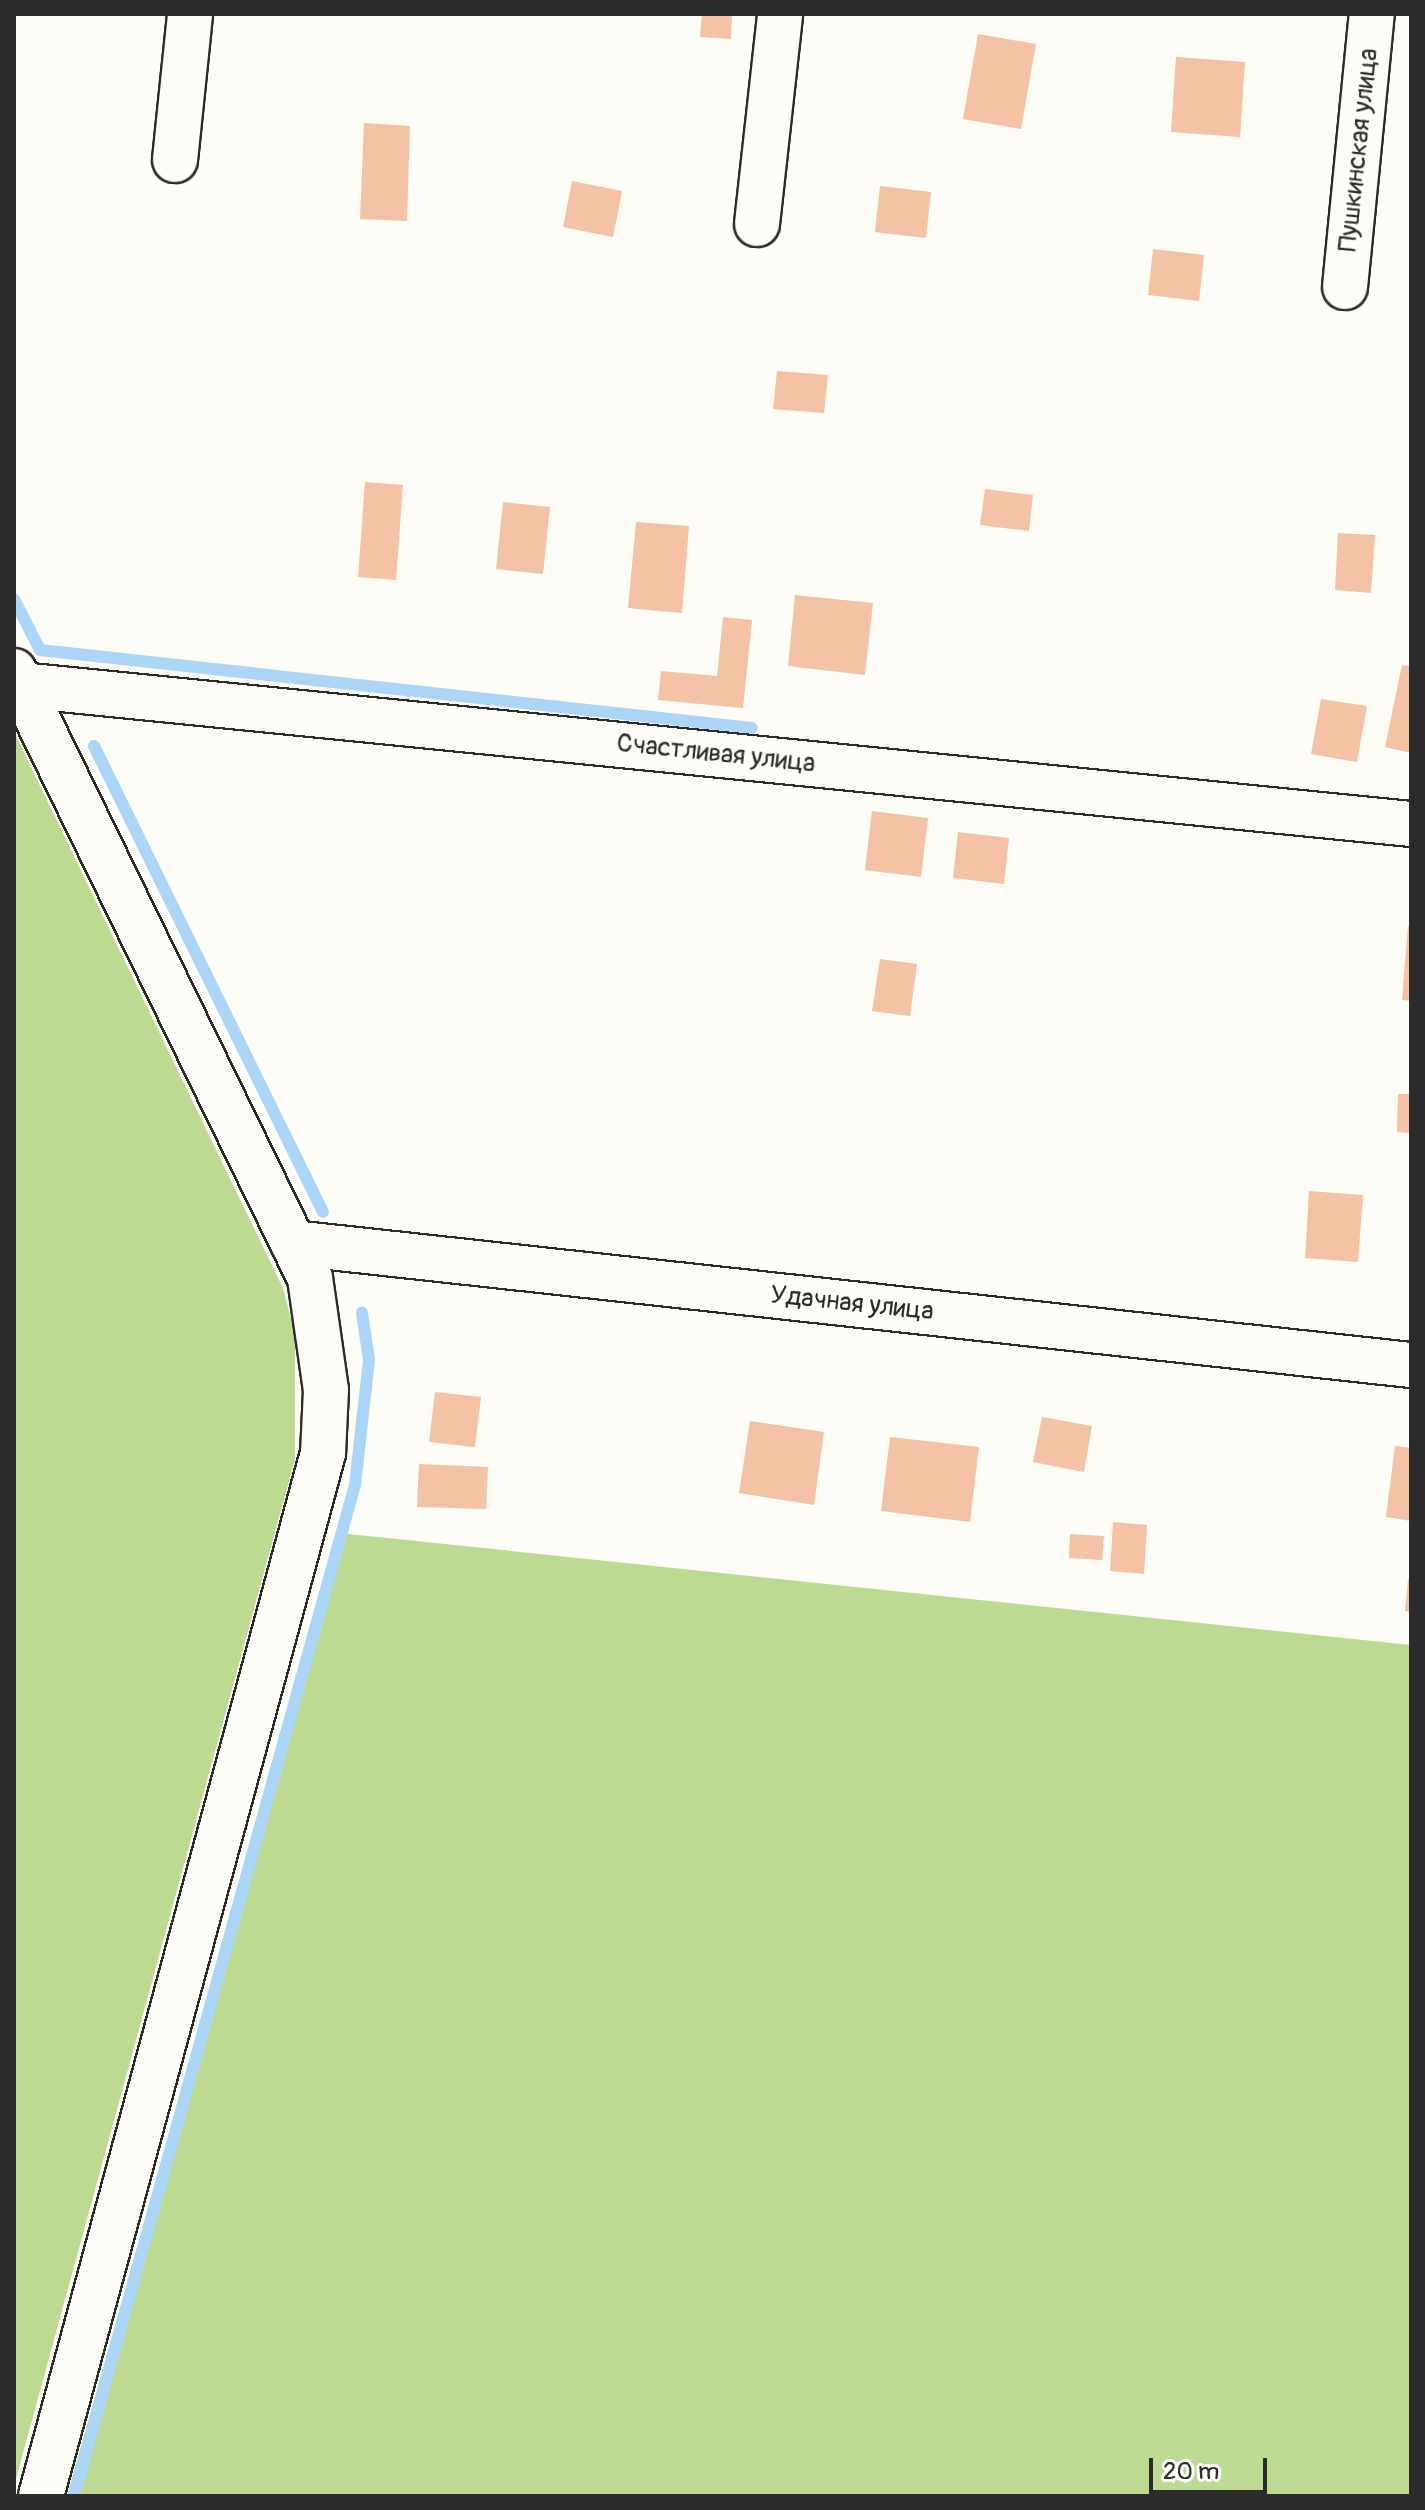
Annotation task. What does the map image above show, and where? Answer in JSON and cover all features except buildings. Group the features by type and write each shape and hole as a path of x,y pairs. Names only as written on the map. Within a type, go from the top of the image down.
{"street":[{"path":"175,160 190,14"},
{"path":"757,224 780,14"},
{"name":"Пушкинская улица","path":"1345,287 1372,14"},
{"path":"18,678 293,1243 322,1330 323,1453 41,2496"},
{"name":"Счастливая улица","path":"18,678 1411,824"},
{"name":"Удачная улица","path":"293,1243 1411,1365"}],"green space":[{"path":"14,732 283,1288 295,1334 295,1459 14,2486"},
{"path":"339,1533 1411,1645 1411,2496 67,2496"}],"waterway":[{"path":"14,599 40,650 752,728"},
{"path":"94,746 323,1212"},
{"path":"74,2496 355,1485 369,1360 362,1313"}]}
